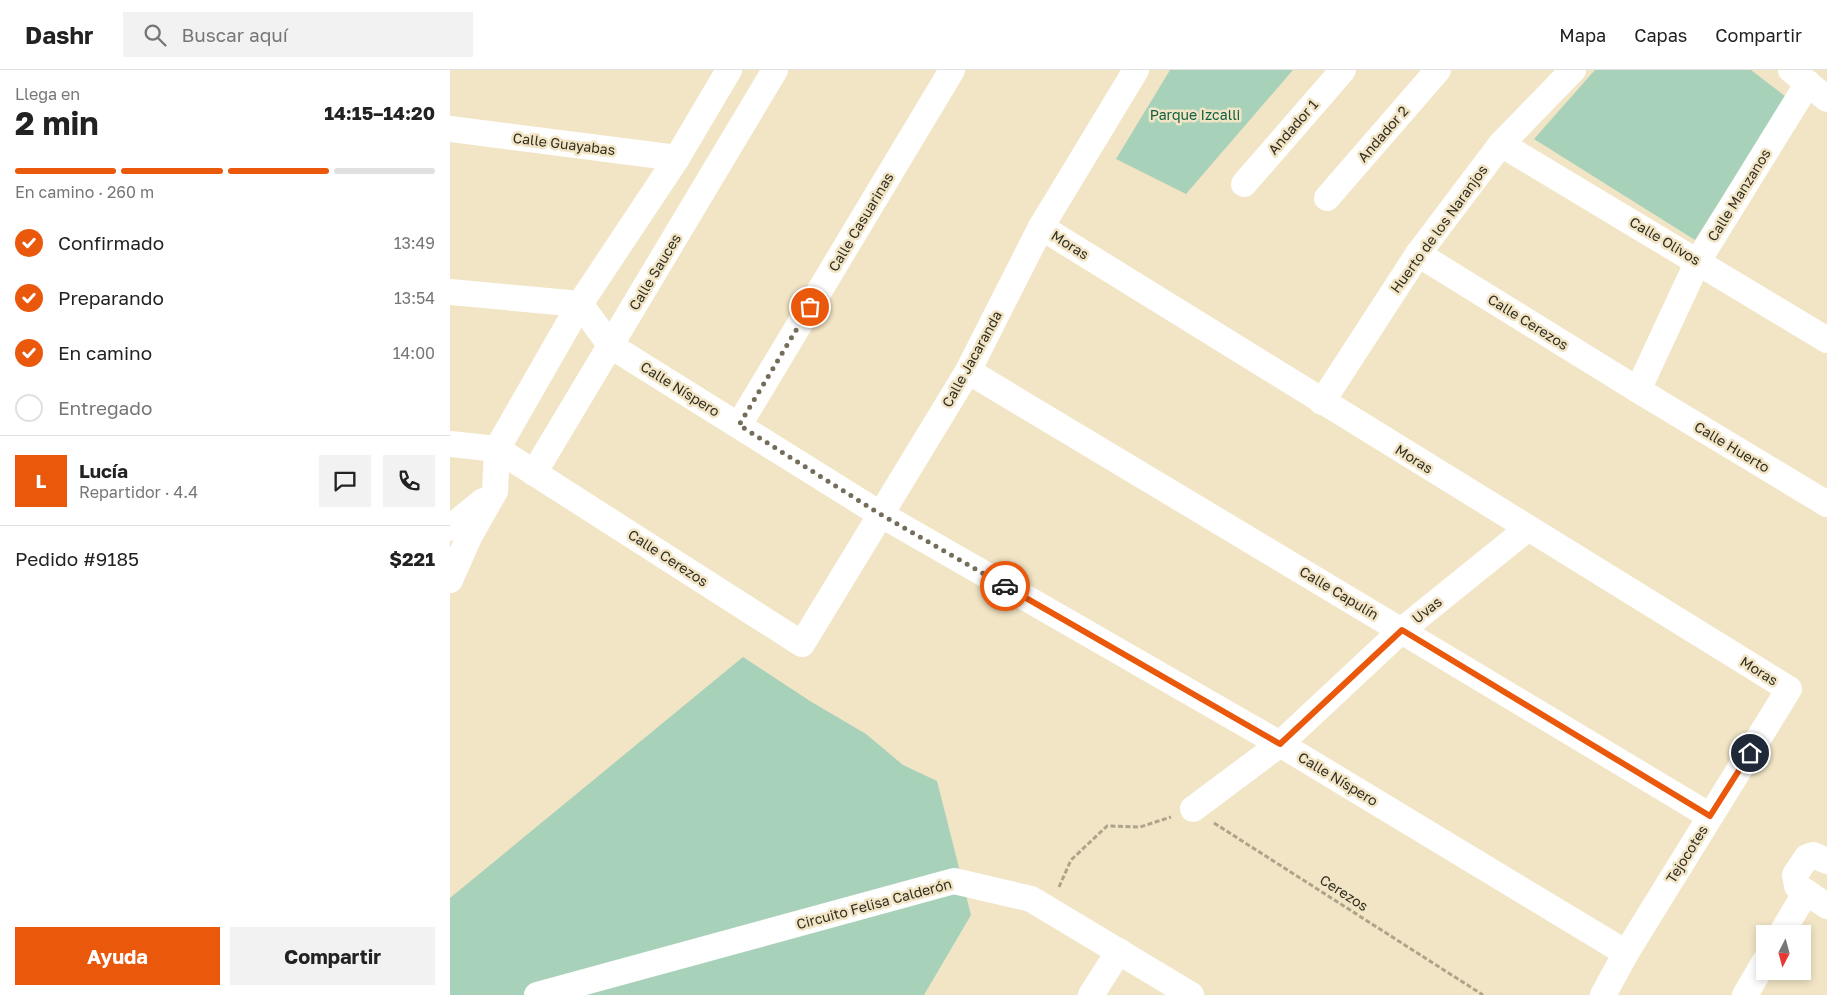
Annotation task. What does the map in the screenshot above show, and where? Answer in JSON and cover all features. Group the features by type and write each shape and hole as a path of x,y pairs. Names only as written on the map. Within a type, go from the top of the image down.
{"street":[{"path":"450,580 470,535 495,491 497,449 580,304 677,158 729,70"},
{"name":"Calle Sauces","path":"534,473 775,70"},
{"name":"Calle Casuarinas","path":"739,425 952,70"},
{"name":"Calle Jacaranda","path":"802,644 968,371 1041,227 1136,70"},
{"name":"Andador 1","path":"1244,184 1342,70"},
{"name":"Andador 2","path":"1327,198 1438,70"},
{"name":"Huerto de los Naranjos","path":"1322,402 1418,254 1501,144 1573,70"},
{"name":"Calle Manzanos","path":"1638,390 1698,261 1809,84"},
{"name":"Calle Guayabas","path":"450,130 677,158"},
{"name":"Calle Olivos","path":"1501,144 1827,340"},
{"name":"Moras","path":"1041,227 1527,529 1789,689"},
{"name":"Calle Cerezos","path":"1418,254 1638,390"},
{"path":"450,292 580,304 611,346"},
{"name":"Calle Níspero","path":"611,346 880,514 1280,744 1626,953"},
{"name":"Calle Capulín","path":"968,371 1710,816"},
{"name":"Calle Huerto","path":"1638,390 1827,504"},
{"path":"450,444 497,449"},
{"name":"Calle Cerezos","path":"497,449 802,644"},
{"path":"450,528 495,491 534,473"},
{"name":"Uvas","path":"1193,809 1280,744 1402,630 1527,529"},
{"name":"Tejocotes","path":"1602,995 1789,689"},
{"path":"1790,925 1816,899 1797,886 1795,875 1807,857 1813,855 1827,861"},
{"name":"Circuito Felisa Calderón","path":"537,995 604,986 954,881 1031,899 1191,995"},
{"path":"1091,995 1119,951"},
{"path":"1745,995 1756,976"}],"path":[{"path":"1048,909 1071,860 1107,826 1140,827 1193,809"},
{"name":"Cerezos","path":"1193,809 1483,995"}],"green space":[{"name":"Parque Izcalli","path":"1170,70 1293,70 1186,194 1116,159"},
{"path":"1595,70 1751,70 1786,97 1695,240 1534,139"},
{"path":"743,657 810,701 866,734 903,765 937,781 971,915 924,995 450,995 450,898"}],"way so far":[{"path":"810,307 739,425 880,514 1005,586"}],"route":[{"path":"1005,586 1280,744 1402,630 1710,816 1750,753"}]}
